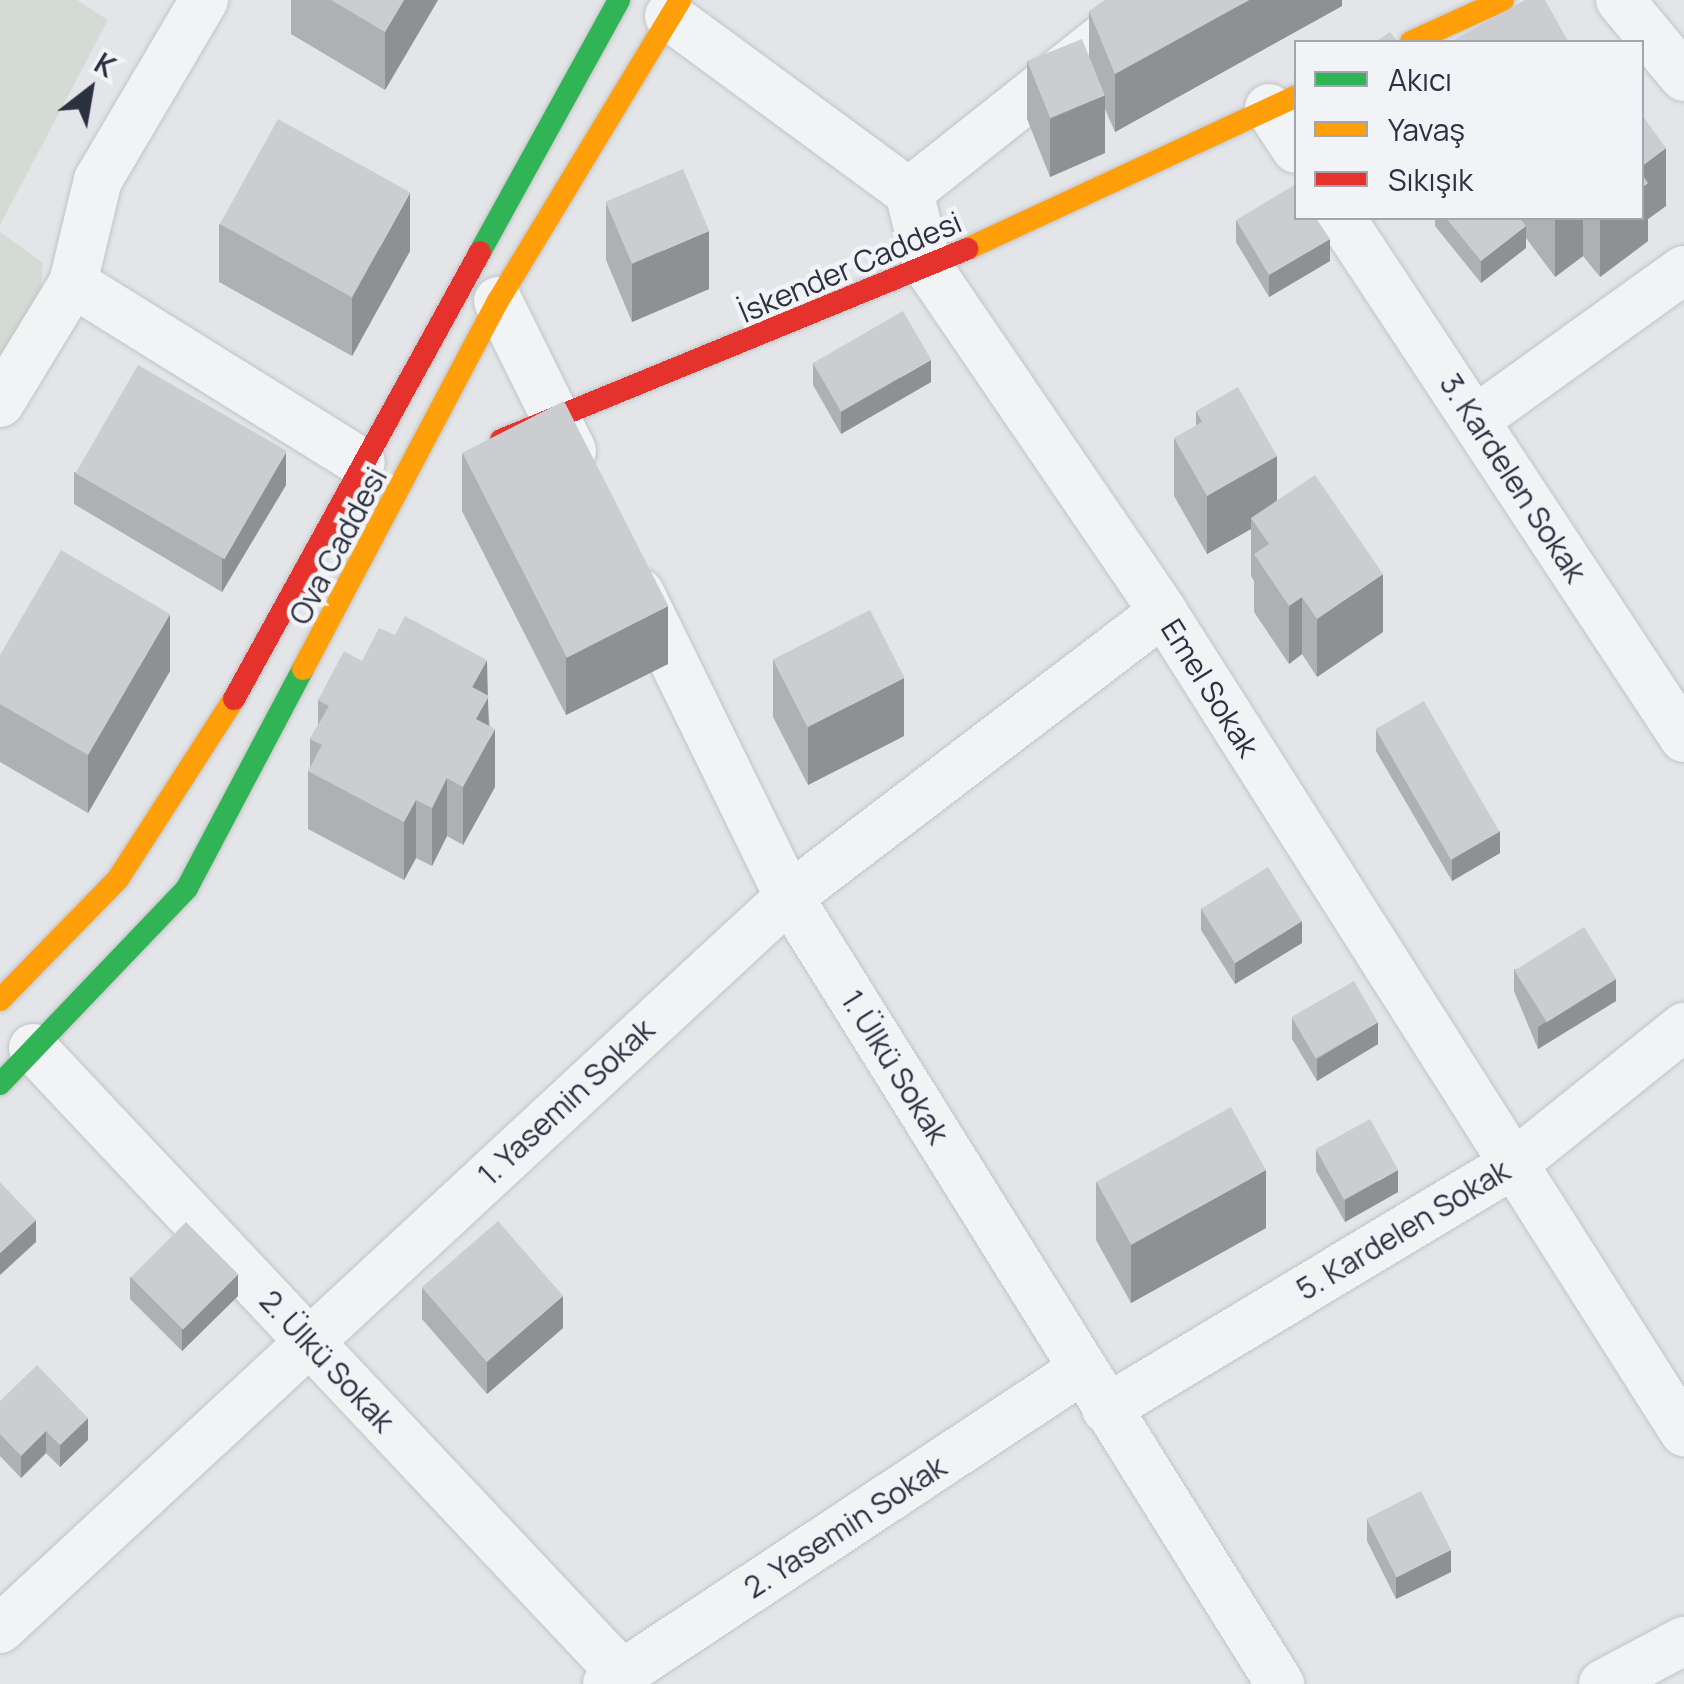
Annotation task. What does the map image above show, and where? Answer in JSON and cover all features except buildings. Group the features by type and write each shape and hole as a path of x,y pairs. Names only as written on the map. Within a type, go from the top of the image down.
{"street":[{"path":"0,403 73,283 98,180 204,0"},
{"name":"Ova Caddesi","path":"0,1000 118,879 204,755 361,462 619,0"},
{"path":"664,5 909,192 1151,0"},
{"path":"1415,40 1503,0"},
{"path":"1620,0 1680,63"},
{"name":"Ova Caddesi","path":"0,1084 187,888 416,464 498,301 664,5"},
{"path":"1283,102 1294,142"},
{"name":"İskender Caddesi","path":"361,462 416,464 558,423 928,267 1283,102"},
{"name":"Emel Sokak","path":"909,192 928,267 1163,612 1510,1166 1684,1432"},
{"name":"3. Kardelen Sokak","path":"1343,220 1684,738"},
{"path":"1475,420 1684,270"},
{"path":"73,283 361,462"},
{"path":"498,301 592,494"},
{"name":"1. Ülkü Sokak","path":"618,546 789,897 1280,1684"},
{"name":"1. Yasemin Sokak","path":"0,1629 789,897 1163,612"},
{"name":"5. Kardelen Sokak","path":"1095,1389 1510,1166 1684,1026"},
{"name":"2. Ülkü Sokak","path":"34,1048 308,1340 614,1679"},
{"name":"2. Yasemin Sokak","path":"614,1679 1095,1389"},
{"path":"1603,1684 1684,1641"}],"shaded area":[{"path":"0,0 77,0 108,20 0,225"},
{"path":"0,232 43,263 40,296 0,363"}],"traffic: fast":[{"path":"480,252 619,0"},
{"path":"0,1084 187,888 303,669"}],"traffic: slow":[{"path":"303,669 498,301 680,0"},
{"path":"1415,40 1503,0"},
{"path":"967,249 1294,97"},
{"path":"0,1000 118,879 234,699"}],"traffic: jam":[{"path":"501,440 967,249"},
{"path":"234,699 480,252"}]}
